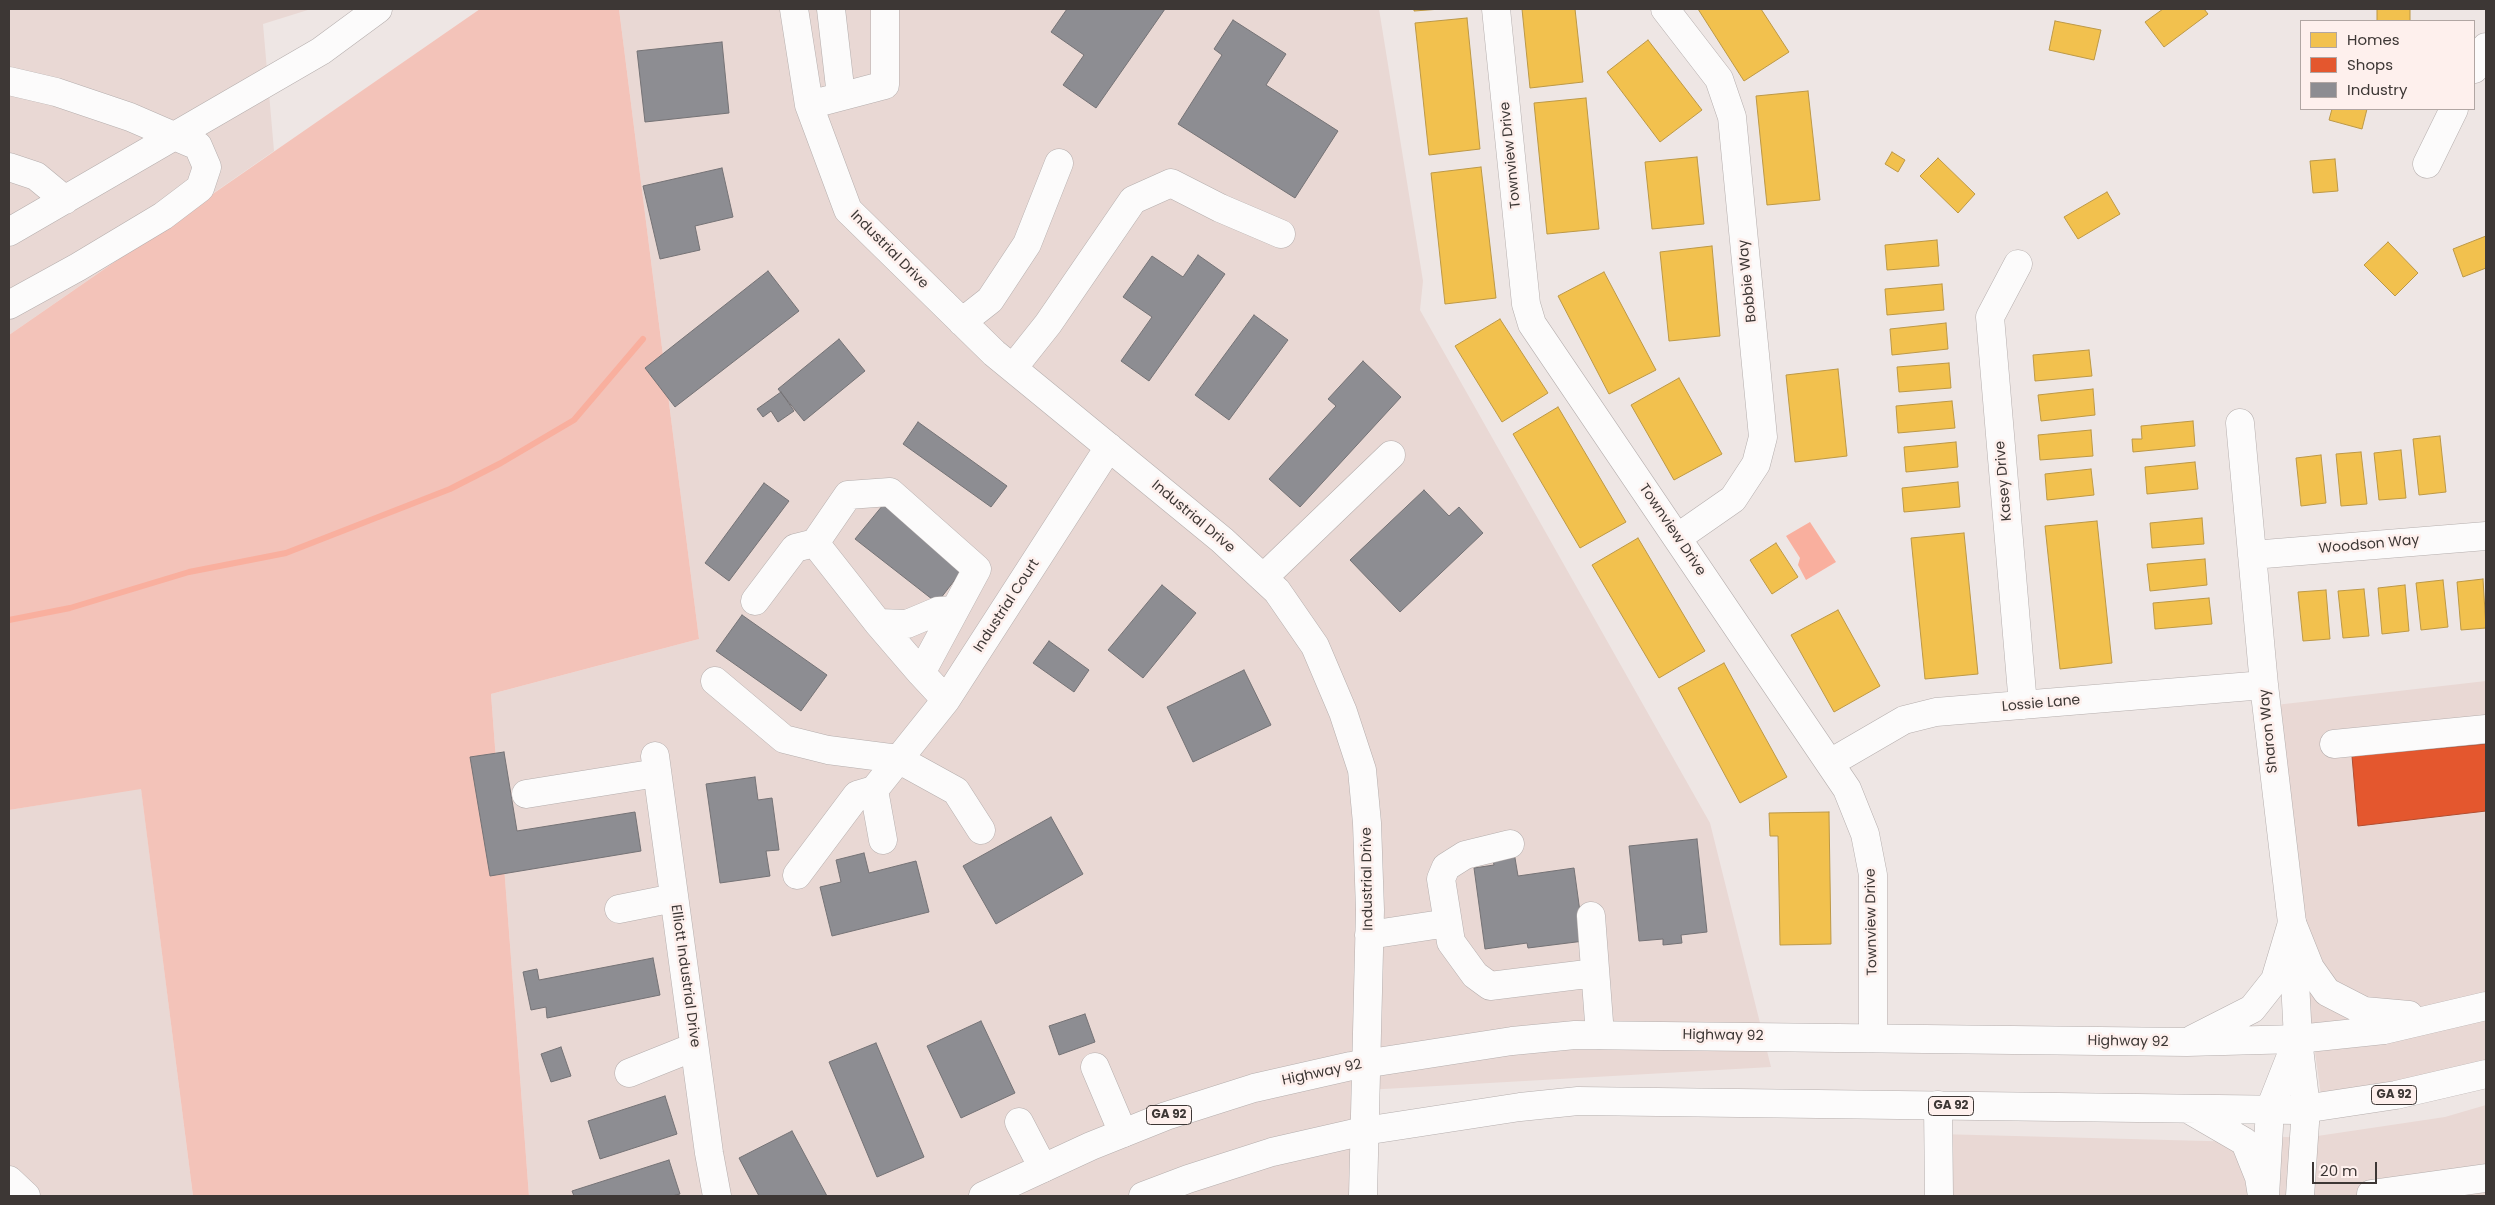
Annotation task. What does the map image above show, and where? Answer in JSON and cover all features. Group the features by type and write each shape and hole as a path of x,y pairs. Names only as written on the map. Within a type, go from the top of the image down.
{"street":[{"path":"9,232 321,51 378,9"},
{"name":"Industrial Drive","path":"794,9 809,105 848,210 962,322 1013,368 1222,540 1264,578 1277,591 1315,646 1343,712 1362,770 1367,823 1369,934 1363,1196"},
{"path":"830,9 841,96"},
{"path":"809,105 885,85 885,9"},
{"name":"Townview Drive","path":"1496,9 1526,304 1532,324 1847,789 1865,834 1873,876 1873,1038"},
{"name":"Bobbie Way","path":"1665,9 1719,79 1732,118 1763,437 1756,464 1733,499 1678,538"},
{"path":"2475,67 2486,47"},
{"path":"9,81 56,92 130,117 198,146 207,167 200,188 163,216 63,276 9,305"},
{"path":"2427,164 2454,110"},
{"path":"962,322 990,300 1027,244 1059,164"},
{"path":"9,167 36,176 65,200"},
{"path":"1013,368 1048,324 1133,200 1171,184 1220,208 1282,234"},
{"name":"Kasey Drive","path":"2018,264 1990,317 2023,705"},
{"name":"Sharon Way","path":"2240,423 2264,685 2292,923 2298,1039 2306,1108 2300,1196"},
{"name":"Industrial Court","path":"874,790 946,700 1109,447"},
{"path":"1264,578 1391,455"},
{"path":"755,601 795,548 815,543 848,495 890,492 977,569 921,673"},
{"name":"Woodson Way","path":"2252,555 2486,536"},
{"path":"815,543 878,623 946,700"},
{"path":"878,623 907,624 938,612 955,610"},
{"path":"715,680 784,739 828,750 898,759 956,791 981,830"},
{"name":"Lossie Lane","path":"1830,763 1904,720 1936,712 2264,685"},
{"path":"2334,744 2486,729"},
{"name":"Elliott Industrial Drive","path":"526,794 656,765 716,1196"},
{"path":"796,875 857,796 874,790 883,840"},
{"path":"1510,844 1464,855 1446,867 1441,879 1451,942 1475,975 1490,986 1595,973"},
{"path":"619,909 674,898"},
{"path":"1591,916 1600,1035"},
{"path":"1369,934 1448,923"},
{"path":"2292,923 2310,968 2327,992 2364,1011 2436,1018"},
{"path":"2188,1042 2252,1009 2275,980 2292,923"},
{"name":"Highway 92","path":"983,1196 1123,1133 1166,1116 1254,1088 1365,1064 1512,1041 1575,1035 2188,1042 2298,1039 2384,1030 2486,1006"},
{"path":"2264,1196 2270,1109 2298,1039"},
{"path":"629,1073 694,1047"},
{"path":"1094,1067 1123,1133"},
{"name":"GA 92","path":"1143,1196 1188,1178 1272,1152 1364,1131 1520,1107 1578,1101 2306,1108 2396,1095 2486,1074"},
{"path":"1938,1105 1939,1196"},
{"path":"2187,1108 2245,1142 2259,1177 2264,1196"},
{"path":"1019,1122 1043,1168"},
{"path":"2371,1196 2371,1194 2449,1190 2486,1178"},
{"path":"9,1180 26,1196"}],"shaded area":[{"path":"9,9 311,9 263,24 274,151 9,335"},
{"path":"480,9 619,9 699,639 491,694 529,1196 193,1196 141,789 9,810 9,335"},
{"path":"619,9 1379,9 1423,281 1420,310 1710,823 1771,1067 1366,1090 1363,1196 529,1196 491,694 699,639"},
{"path":"1810,522 1836,562 1806,580 1798,565 1800,558 1786,536"},
{"path":"2486,681 2486,1081 2324,1117 2267,706"},
{"path":"141,788 193,1196 9,1196 9,810"},
{"path":"2486,1105 2486,1196 1939,1196 1938,1134 2245,1142 2268,1136 2304,1138 2445,1117"}],"building: Homes":[{"path":"1414,9 1441,9 1414,11"},
{"path":"1522,9 1575,9 1583,82 1530,88"},
{"path":"1698,9 1761,9 1789,52 1744,81"},
{"path":"2163,9 2204,9 2208,14 2164,47 2145,22"},
{"path":"2377,9 2410,9 2410,20 2377,20"},
{"path":"1467,18 1480,149 1429,155 1415,23"},
{"path":"2055,21 2101,30 2094,60 2049,50"},
{"path":"1648,40 1702,110 1660,142 1607,72"},
{"path":"1808,91 1820,200 1767,205 1756,96"},
{"path":"1586,98 1599,229 1547,234 1534,103"},
{"path":"2332,110 2367,110 2362,129 2329,120"},
{"path":"1892,152 1905,160 1898,172 1885,164"},
{"path":"1697,157 1704,224 1652,229 1645,162"},
{"path":"1938,158 1975,194 1958,213 1920,176"},
{"path":"2335,159 2338,191 2313,193 2310,161"},
{"path":"1481,167 1496,298 1445,304 1431,173"},
{"path":"2107,192 2120,214 2078,239 2064,217"},
{"path":"2486,236 2486,268 2463,277 2453,249"},
{"path":"1937,240 1939,266 1887,270 1885,245"},
{"path":"2388,242 2418,273 2395,296 2364,265"},
{"path":"1712,246 1720,336 1669,341 1660,252"},
{"path":"1604,272 1656,370 1609,394 1558,296"},
{"path":"1942,284 1944,310 1887,315 1885,289"},
{"path":"1500,319 1548,393 1502,422 1455,346"},
{"path":"1946,323 1948,349 1892,355 1890,329"},
{"path":"2089,350 2092,376 2035,381 2033,355"},
{"path":"1949,363 1951,388 1899,392 1897,367"},
{"path":"1838,369 1847,456 1795,462 1786,375"},
{"path":"1679,378 1722,454 1674,480 1631,405"},
{"path":"2093,389 2095,415 2041,421 2038,395"},
{"path":"1952,401 1955,428 1898,433 1896,406"},
{"path":"1558,407 1626,522 1580,548 1513,434"},
{"path":"2193,421 2195,446 2133,452 2132,439 2142,439 2141,426"},
{"path":"2091,430 2093,456 2040,460 2038,435"},
{"path":"2440,436 2446,492 2419,495 2413,439"},
{"path":"1956,442 1958,467 1906,472 1904,447"},
{"path":"2401,450 2406,498 2379,500 2374,453"},
{"path":"2361,452 2367,504 2341,506 2336,454"},
{"path":"2321,455 2326,503 2301,506 2296,458"},
{"path":"2195,462 2198,489 2147,494 2145,467"},
{"path":"2091,469 2094,495 2047,500 2045,474"},
{"path":"1958,482 1960,507 1904,512 1902,488"},
{"path":"2202,518 2204,544 2152,548 2150,523"},
{"path":"2097,521 2112,663 2060,669 2045,526"},
{"path":"1964,533 1978,674 1925,679 1911,538"},
{"path":"1638,538 1705,651 1659,678 1592,565"},
{"path":"1776,543 1798,577 1772,594 1750,560"},
{"path":"2205,559 2207,585 2150,591 2147,564"},
{"path":"2483,579 2486,628 2461,630 2457,582"},
{"path":"2443,580 2448,627 2421,630 2416,583"},
{"path":"2405,585 2409,631 2382,634 2378,588"},
{"path":"2364,589 2369,636 2343,638 2338,591"},
{"path":"2326,590 2330,639 2303,641 2298,592"},
{"path":"2209,598 2212,624 2155,629 2153,603"},
{"path":"1838,610 1880,686 1834,712 1791,635"},
{"path":"1724,663 1787,777 1740,803 1678,688"},
{"path":"1829,812 1831,944 1780,945 1778,836 1770,836 1769,813"}],"building: Shops":[{"path":"2486,744 2486,811 2358,826 2352,756"}],"building: Industry":[{"path":"1067,9 1165,9 1096,108 1063,85 1084,55 1051,32"},
{"path":"1233,20 1286,54 1266,85 1338,131 1295,198 1178,124 1222,55 1214,49"},
{"path":"722,42 729,113 645,122 637,51"},
{"path":"722,168 733,217 695,226 700,250 660,259 643,186"},
{"path":"1198,255 1225,274 1149,381 1121,361 1152,317 1123,297 1152,256 1183,277"},
{"path":"768,271 799,311 675,407 645,368"},
{"path":"1254,315 1288,340 1229,420 1195,395"},
{"path":"839,339 865,371 804,421 778,389"},
{"path":"1363,361 1401,397 1300,507 1269,479 1336,406 1328,399"},
{"path":"781,392 794,411 778,422 771,411 763,417 757,409"},
{"path":"918,422 1007,486 991,507 903,444"},
{"path":"764,483 789,501 729,581 705,563"},
{"path":"1424,490 1449,516 1459,507 1483,533 1400,612 1350,560"},
{"path":"883,505 964,568 937,603 855,539"},
{"path":"1162,585 1196,613 1143,678 1108,650"},
{"path":"742,615 827,675 801,711 716,651"},
{"path":"1049,641 1089,670 1074,692 1033,663"},
{"path":"1244,670 1271,725 1193,762 1167,707"},
{"path":"504,752 517,831 635,812 641,851 490,876 470,757"},
{"path":"755,777 758,800 772,798 779,850 766,851 770,876 720,883 706,784"},
{"path":"1051,817 1083,874 996,924 963,866"},
{"path":"1697,839 1707,932 1681,935 1682,943 1663,945 1663,939 1639,941 1629,846"},
{"path":"1514,852 1518,876 1574,868 1584,941 1528,948 1527,943 1485,949 1474,868 1494,865 1492,855"},
{"path":"864,853 869,873 916,861 929,912 832,936 820,887 841,882 836,860"},
{"path":"653,958 660,995 547,1018 546,1007 531,1010 523,972 537,969 539,980"},
{"path":"1085,1014 1095,1042 1059,1055 1049,1026"},
{"path":"981,1021 1015,1093 961,1118 927,1046"},
{"path":"876,1043 924,1157 877,1177 829,1062"},
{"path":"561,1047 571,1076 551,1082 541,1054"},
{"path":"665,1096 677,1134 600,1159 588,1121"},
{"path":"792,1131 827,1196 759,1196 739,1158"},
{"path":"669,1160 680,1194 672,1196 574,1196 572,1191"}],"waterway":[{"path":"9,620 70,608 189,572 286,553 450,489 501,463 574,420 643,339"}]}
